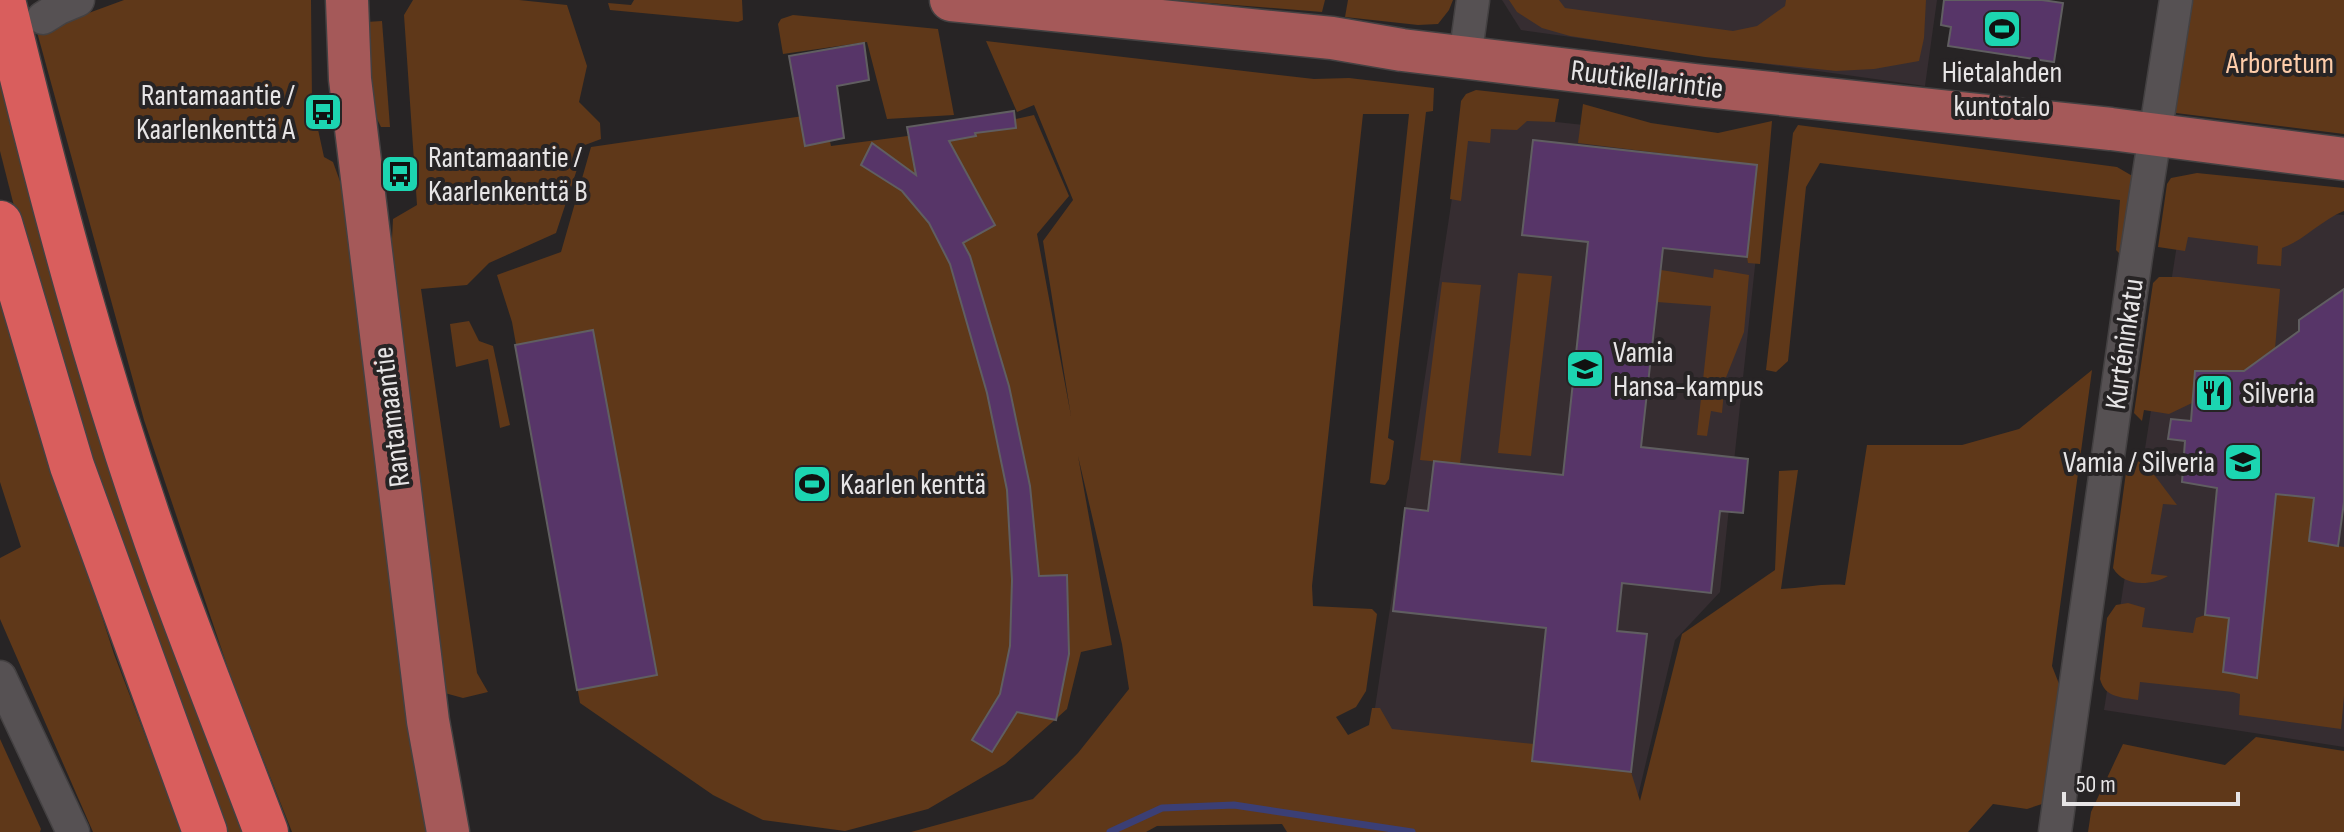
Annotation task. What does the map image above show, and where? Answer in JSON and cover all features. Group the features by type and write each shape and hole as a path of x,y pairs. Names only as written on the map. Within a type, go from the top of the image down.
{"highway":[{"path":"3,0 46,177 96,354 168,576 266,832"},
{"path":"0,223 72,466 205,832"}],"main road":[{"name":"Rantamaantie","path":"347,0 351,89 428,721 448,832"},
{"name":"Ruutikellarintie","path":"951,0 1332,38 1465,58 2155,134 2344,159"}],"street":[{"path":"43,18 78,0"},
{"path":"1465,58 1473,0"},
{"name":"Kurténinkatu","path":"2055,832 2176,0"},
{"path":"0,677 73,832"}],"shaded area":[{"path":"1502,0 1937,0 1925,86 1521,30"},
{"name":"Vamia Hansa-kampus","path":"1465,112 1768,145 1720,592 1675,640 1638,796 1403,776 1373,721"},
{"name":"Vamia / Silveria","path":"2184,200 2344,215 2344,747 2104,710"}],"green space":[{"path":"124,0 311,0 312,102 324,157 333,162 350,209 431,832 292,832 233,683 144,420 37,32"},
{"path":"413,0 519,0 567,5 587,66 579,102 600,123 601,139 585,145 556,233 489,263 467,285 421,289 477,673 488,692 463,698 441,692 390,279 393,219 417,205 404,15"},
{"path":"634,0 742,0 743,20 610,10 608,3 631,5"},
{"path":"1171,0 1325,0 1322,12"},
{"path":"1348,0 1453,0 1438,24 1418,25 1345,17"},
{"path":"1509,0 1559,0 1565,8 1733,31 1757,26 1785,6 1786,0 1926,0 1919,61 1874,69 1836,71 1705,57 1570,36 1542,28 1517,12"},
{"name":"Arboretum","path":"2186,0 2344,0 2344,134 2168,112"},
{"path":"793,15 938,29 954,115 887,119 867,42 783,54 778,24 781,19"},
{"path":"382,21 390,127 381,127 373,111 366,22"},
{"path":"986,41 1314,79 1349,78 1434,88 1433,111 1426,112 1388,438 1394,441 1389,479 1385,485 1370,483 1409,114 1363,114 1312,586 1313,606 1372,609 1377,614 1366,691 1356,707 1336,717 1348,735 1369,725 1372,708 1380,708 1392,729 1534,744 1532,761 1631,772 1640,801 1682,634 1775,570 1779,471 1798,470 1781,589 1845,585 1867,445 1962,445 2019,429 2092,370 2052,666 2065,699 2048,802 2027,809 1993,804 1968,832 1287,832 1282,824 1157,826 1146,832 911,832 1033,799 1078,753 1129,689 1122,644 1078,456 1112,645 1081,652 1067,709 1005,764 928,809 845,831 763,820 713,795 580,703 512,322 497,275 561,252 591,147 824,113 831,146 984,126 1034,115 1069,196 1037,234 1071,416 1043,241 1073,200 1034,105 1017,112"},
{"path":"0,60 247,832 226,832 88,453 28,261 0,151"},
{"path":"1476,90 1559,99 1555,122 1527,121 1517,130 1491,129 1490,143 1468,141 1461,201 1450,199 1461,101 1466,94"},
{"path":"1583,104 1651,123 1718,133 1772,121 1760,264 1748,263 1747,257 1757,165 1578,143"},
{"path":"1798,125 2117,167 2141,181 2120,254 2116,250 2120,200 1820,163 1806,187 1788,361 1776,372 1766,370 1793,133"},
{"path":"2197,173 2344,188 2344,211 2282,248 2281,266 2257,264 2258,246 2188,237 2185,251 2158,247 2167,184 2171,178"},
{"path":"1714,269 1749,275 1744,332 1725,380 1722,413 1711,411 1707,436 1697,435 1711,306 1657,302 1661,270 1713,278"},
{"path":"1518,273 1552,276 1531,456 1498,453"},
{"path":"2159,277 2280,289 2275,349 2244,371 2195,371 2192,403 2169,414 2144,410 2142,421 2134,413 2153,283"},
{"path":"1442,282 1481,285 1460,464 1420,460"},
{"path":"0,303 114,654 182,832 93,832 0,619 0,558 21,547 0,482"},
{"path":"469,321 479,341 493,346 510,425 500,428 488,359 456,367 450,324"},
{"path":"2133,458 2149,468 2177,505 2163,504 2151,574 2168,576 2154,582 2131,582 2113,568 2127,465"},
{"path":"2276,494 2314,498 2310,541 2344,547 2344,696 2341,729 2239,715 2240,694 2233,692 2140,682 2138,700 2114,696 2106,690 2100,679 2107,618 2116,605 2128,603 2145,608 2142,627 2193,633 2196,618 2205,615 2229,618 2223,671 2257,677"},
{"path":"2256,737 2344,751 2344,832 2088,832 2091,812 2123,744 2225,765"},
{"path":"0,739 41,829 40,832 0,832"}],"building":[{"name":"Hietalahden kuntotalo","path":"1944,0 2042,0 2063,3 2054,62 1948,46 1951,27 1941,25"},
{"path":"864,43 869,80 837,86 844,138 805,146 789,56"},
{"path":"1014,111 1016,128 975,133 976,136 949,141 995,225 963,243 970,256 1009,386 1030,486 1039,576 1067,575 1069,654 1056,720 1017,712 992,752 972,740 1000,694 1010,646 1012,580 1007,490 987,393 950,264 929,223 902,191 861,165 872,143 916,175 907,127"},
{"path":"1533,140 1757,165 1747,257 1663,248 1641,447 1748,459 1743,513 1720,511 1711,593 1622,583 1617,631 1647,634 1631,772 1532,761 1546,628 1393,611 1405,508 1428,511 1434,461 1563,475 1588,242 1522,235"},
{"path":"2344,289 2344,502 2338,546 2309,541 2314,498 2276,494 2257,678 2223,672 2229,618 2205,615 2217,488 2182,482 2185,441 2168,439 2171,419 2191,421 2195,371 2244,371 2299,331 2299,320"},
{"path":"593,330 657,675 577,690 515,345"}],"waterway":[{"path":"1110,832 1162,808 1234,805 1412,832"}],"place":[{"name":"Hietalahden kuntotalo","path":"2002,29"},
{"name":"Rantamaantie / Kaarlenkenttä A","path":"323,112"},
{"name":"Rantamaantie / Kaarlenkenttä B","path":"400,174"},
{"name":"Vamia Hansa-kampus","path":"1585,369"},
{"name":"Silveria","path":"2214,393"},
{"name":"Vamia / Silveria","path":"2243,462"},
{"name":"Kaarlen kenttä","path":"812,484"}]}
